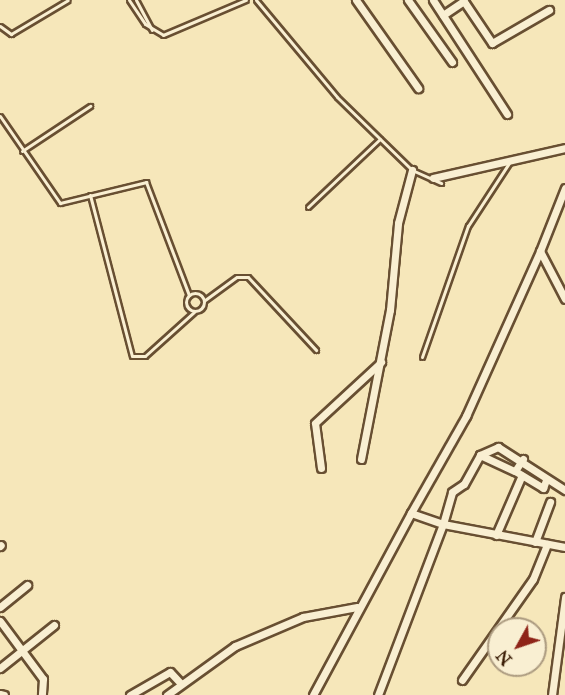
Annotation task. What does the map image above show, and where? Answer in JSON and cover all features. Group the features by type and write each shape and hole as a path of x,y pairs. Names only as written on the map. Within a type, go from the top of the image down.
{"street":[{"path":"356,0 418,88"},
{"path":"408,0 452,62"},
{"path":"433,0 507,114"},
{"path":"443,15 463,1 492,44 549,10"},
{"path":"433,178 565,148"},
{"path":"361,459 381,362 398,223 412,170"},
{"path":"313,695 357,607 466,416 565,188"},
{"path":"540,250 565,299"},
{"path":"321,468 315,423 381,362"},
{"path":"378,695 443,524 452,492 464,484 480,455 498,447 523,459 546,480 565,490"},
{"path":"480,455 543,488 546,480"},
{"path":"496,535 523,459"},
{"path":"535,542 550,502"},
{"path":"411,513 443,524 565,547"},
{"path":"462,680 533,579 546,544"},
{"path":"0,607 27,585"},
{"path":"552,695 565,597"},
{"path":"167,695 235,646 303,617 357,607"},
{"path":"0,621 44,680 42,695"},
{"path":"0,668 54,625"},
{"path":"130,695 170,672 181,684"}],"lane":[{"path":"0,26 11,34 68,0"},
{"path":"129,0 152,30 168,34 246,0"},
{"path":"136,0 152,30"},
{"path":"256,0 380,139 412,170 441,183"},
{"path":"22,151 90,106"},
{"path":"0,116 55,201 146,182 189,295 187,306 194,312"},
{"path":"308,207 380,139"},
{"path":"422,357 468,226 510,161"},
{"path":"90,195 132,356 145,356 194,312 202,309 204,300 244,275 316,350"},
{"path":"189,295 198,293 204,300"}]}
